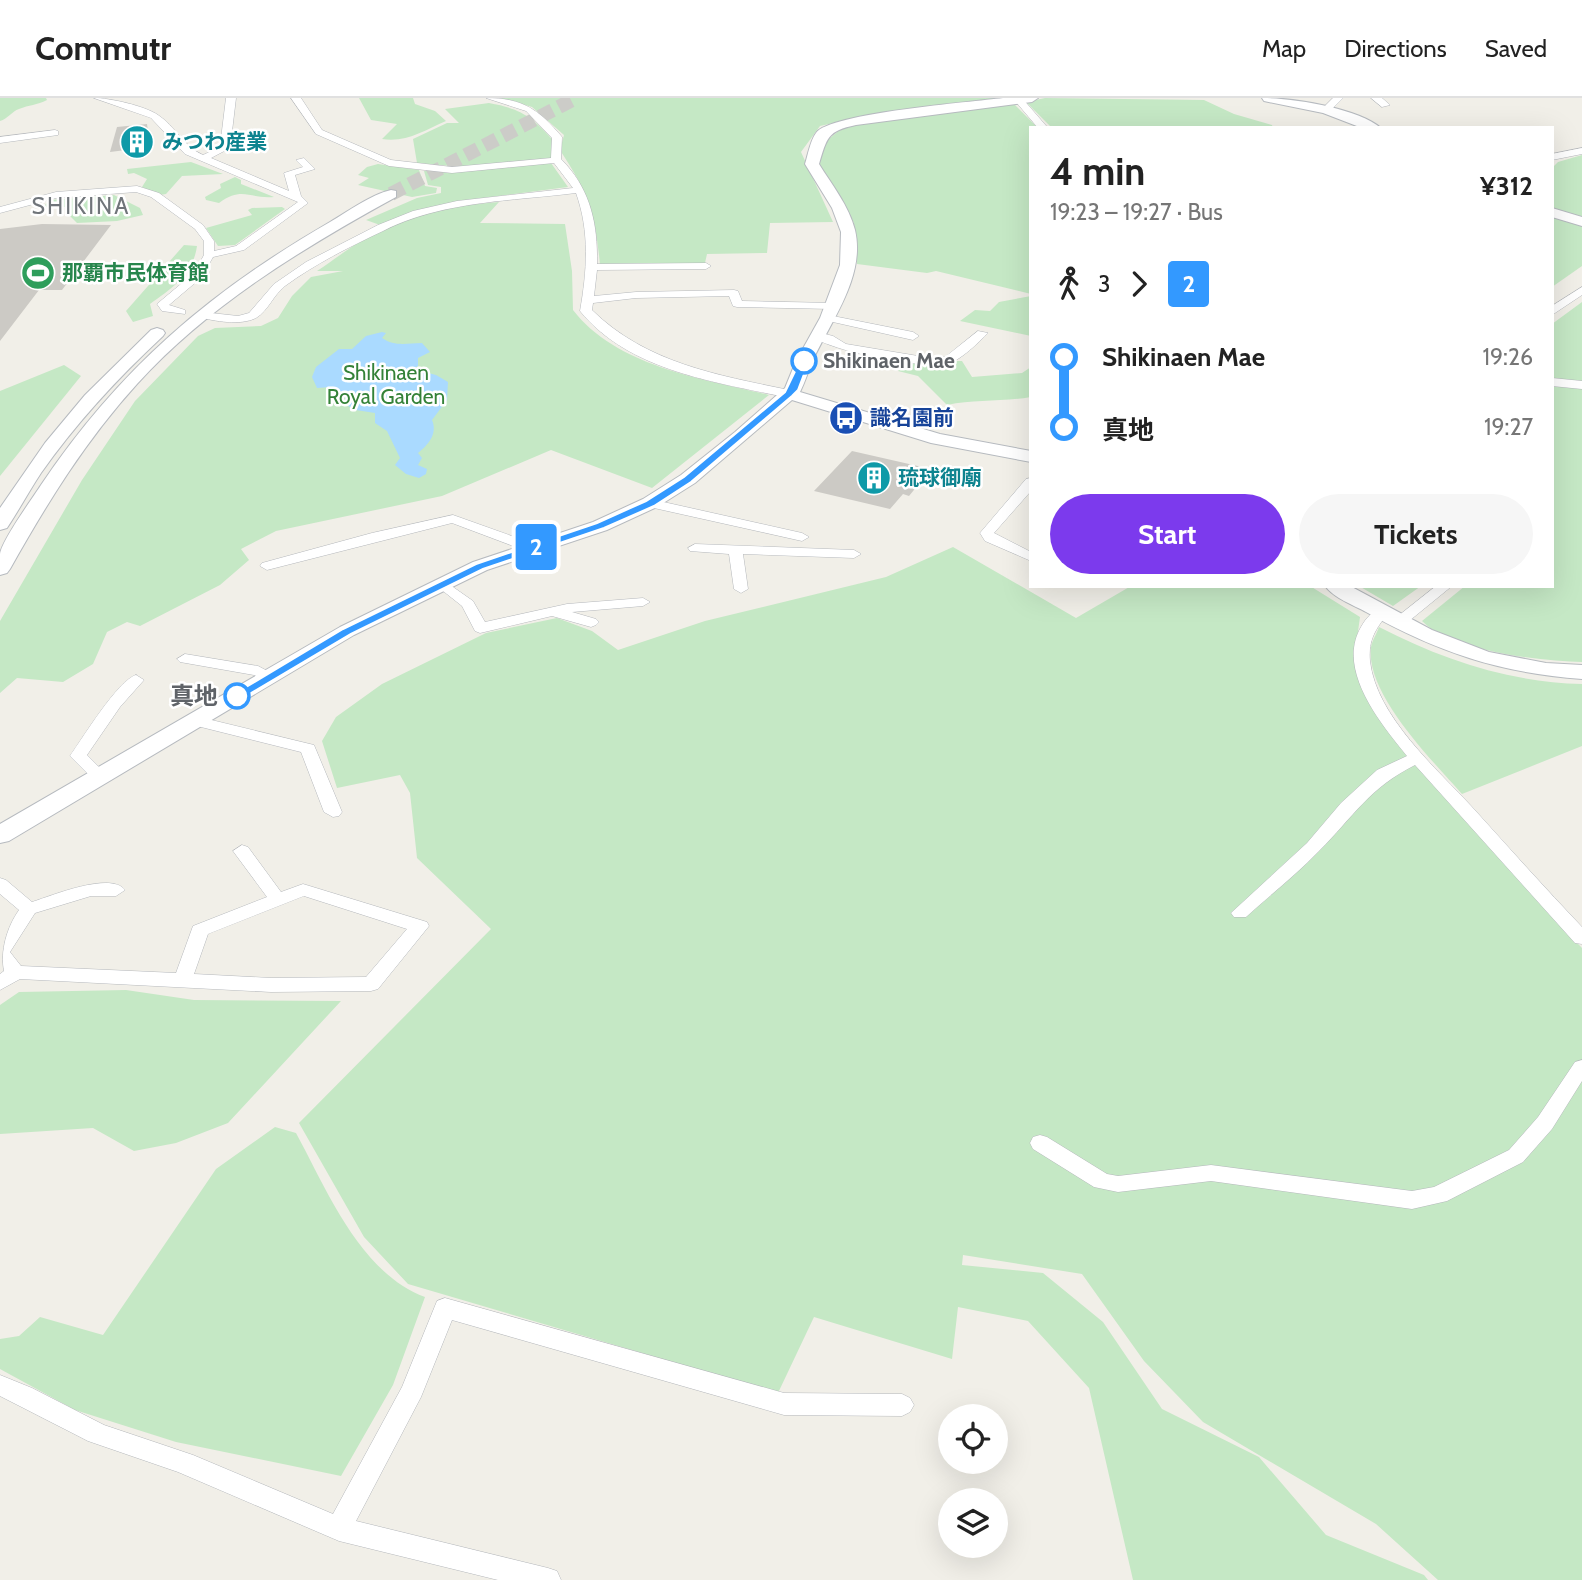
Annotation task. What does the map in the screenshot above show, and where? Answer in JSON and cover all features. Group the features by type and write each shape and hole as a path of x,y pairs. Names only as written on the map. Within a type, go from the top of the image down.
{"main road":[{"path":"0,835 347,631 480,566 600,526 650,503 688,479 793,390 830,312 848,265 850,242 839,208 813,164 822,134 836,125 856,121 1025,99"},
{"path":"1276,99 1326,110 1370,126"},
{"path":"0,569 96,406 128,360 181,312 270,248 373,190"},
{"path":"0,524 38,466 96,406 202,315 235,289 295,249 391,194"},
{"path":"1554,213 1582,222"},
{"path":"789,394 937,439 1029,457"},
{"path":"1338,588 1442,645 1474,656 1531,668 1582,672"}],"street":[{"path":"99,98 154,116 188,152 296,197 303,203 240,248 209,255"},
{"path":"203,158 225,148 231,98"},
{"path":"296,98 318,132 389,163 452,170 556,160 566,167 579,190 592,234 592,267 586,311 593,320 617,339 639,351 713,378 789,394"},
{"path":"491,98 535,113 557,137 556,160"},
{"path":"1326,110 1338,98"},
{"path":"1376,98 1385,105"},
{"path":"1025,99 1042,126"},
{"path":"0,134 13,126"},
{"path":"0,140 55,133"},
{"path":"1554,157 1582,151"},
{"path":"296,197 289,173 310,169 301,160"},
{"path":"0,211 46,197 146,190 203,231 209,241 209,255 198,275 163,304 166,309 181,312"},
{"path":"202,315 238,319 253,315 278,286 310,264 382,227 417,213 457,204 579,190"},
{"path":"592,267 706,266"},
{"path":"1554,297 1582,276"},
{"path":"1554,311 1582,290"},
{"path":"588,300 636,295 734,293 737,304 830,312 913,336"},
{"path":"817,336 829,338 842,347 924,361 948,360 982,333"},
{"path":"1554,382 1582,385"},
{"path":"1029,484 987,533 990,538 1029,556"},
{"path":"650,503 802,537"},
{"path":"267,566 376,536 453,519 518,542 527,550"},
{"path":"741,589 741,548 763,528"},
{"path":"695,548 854,554"},
{"path":"443,584 468,604 480,628 552,611 643,602"},
{"path":"1442,588 1390,618 1369,623 1362,645 1363,663 1370,690 1417,757 1582,938"},
{"path":"552,611 591,622"},
{"path":"185,659 258,671 271,677"},
{"path":"99,775 78,756 114,704 136,680"},
{"path":"195,721 308,749 333,812"},
{"path":"1240,913 1313,847 1348,807 1383,774 1417,757"},
{"path":"242,851 278,900"},
{"path":"0,884 29,909"},
{"path":"116,890 90,890 29,909 0,953 8,977 183,980 271,985 371,984 420,926 303,890 200,930 183,980"},
{"path":"1040,1143 1102,1181 1110,1183 1134,1183 1211,1173 1412,1200 1439,1195 1516,1156 1545,1124 1568,1085 1582,1068"},
{"path":"340,1529 414,1390 445,1308 784,1404 902,1405"},
{"path":"0,1385 97,1433 184,1463 340,1529 548,1580"}],"green space":[{"path":"0,98 47,100 17,110 0,121"},
{"path":"359,98 413,98 415,104 435,111 446,121 407,137 382,139 397,124 371,120"},
{"path":"500,98 1013,98 860,117 820,126 801,152 833,222 770,223 767,253 707,254 705,263 600,265 589,204 578,179 560,150 564,135 532,107"},
{"path":"1045,98 1204,100 1234,114 1272,126 1050,126 1026,102"},
{"path":"489,103 518,111 539,126 554,141 551,159 463,167 417,163 413,139 447,123 459,123 445,109"},
{"path":"1014,104 1036,126 1029,126 1029,294 936,271 927,273 857,264 854,223 818,162 824,143 842,128 886,119"},
{"path":"1582,155 1582,218 1554,209 1554,166 1558,162"},
{"path":"191,162 223,174 182,176 166,194 160,195 142,187 147,179 134,173 128,174 127,169"},
{"path":"551,163 568,187 468,200 380,225 366,220 417,198 441,193 441,187 428,185 424,171 472,171"},
{"path":"378,164 419,170 425,186 437,188 436,193 412,197 358,185 369,178 358,175 367,167"},
{"path":"235,177 241,180 241,184 274,197 240,194 219,203 206,200 205,197 221,188 220,184"},
{"path":"114,195 140,208 143,215 117,221 77,223 69,215 69,207 43,207 50,200"},
{"name":"Shikinaen Royal Garden","path":"499,202 480,223 565,224 572,271 573,310 591,329 613,345 663,368 769,395 652,488 551,450 442,496 276,531 241,549 249,560 220,585 140,626 127,622 107,632 93,664 63,682 17,678 0,693 0,621 82,480 135,401 198,336 215,328 261,326 278,318 292,296 311,277 343,271 317,271 362,240 394,224 429,213"},
{"path":"252,208 285,209 235,245 218,246 206,228 252,215 248,210"},
{"path":"1554,216 1582,226 1582,266 1554,286"},
{"path":"184,245 197,246 186,273 150,304 153,316 133,322 126,311"},
{"path":"1029,296 1029,336 960,321 975,310 990,311 999,302"},
{"path":"1582,302 1582,662 1521,656 1474,647 1435,631 1422,621 1463,588 1554,588 1554,323"},
{"path":"909,361 962,361 972,377 1022,373 1029,368 1029,397 947,405 918,376 898,371"},
{"path":"64,365 81,376 0,476 0,391"},
{"path":"953,547 1076,618 1128,588 1313,588 1360,617 1354,661 1366,692 1582,948 1582,1580 1438,1580 1376,1524 1203,1422 1144,1361 1082,1274 963,1255 962,1265 1043,1273 1103,1322 1162,1409 1259,1457 1326,1535 1424,1575 1428,1580 1133,1580 1089,1388 1028,1321 958,1307 952,1359 814,1317 778,1393 408,1284 364,1237 299,1123 491,929 417,858 410,793 400,775 337,788 322,741 336,717 382,684 486,633 557,618 592,631 618,650 705,621 886,577"},
{"path":"1362,588 1418,588 1393,606"},
{"path":"1379,627 1427,650 1477,667 1528,679 1582,684 1582,746 1462,794 1403,726 1379,685 1372,665 1371,647"},
{"path":"126,990 194,1000 341,1001 228,1123 176,1143 134,1151 93,1128 0,1134 0,1005 19,992"},
{"path":"275,1127 296,1133 333,1204 364,1250 402,1285 425,1297 393,1385 341,1476 176,1442 75,1410 0,1369 0,1339 19,1336 40,1317 103,1335 216,1169"}],"water":[{"path":"386,333 382,338 392,343 422,343 430,352 418,358 418,366 413,369 436,375 448,382 447,400 432,420 433,434 418,453 422,458 418,465 427,469 426,474 419,478 406,474 395,465 400,458 387,431 375,423 375,413 348,406 345,397 340,396 342,392 331,387 317,388 312,377 316,367 339,349 352,349 366,336"}],"building":[{"name":"みつわ産業","path":"147,124 150,147 110,152 117,127"},
{"name":"那覇市民体育館","path":"42,224 111,225 62,290 39,290 0,341 0,229"},
{"name":"琉球御廟","path":"852,451 931,469 909,496 903,494 890,509 814,491"}],"tunnel":[{"path":"391,194 576,98"}],"bus line":[{"name":"2","path":"237,696 347,631 480,566 600,526 650,503 688,479 789,394 804,361"}],"place":[{"name":"みつわ産業","path":"137,142"},
{"name":"那覇市民体育館","path":"38,273"},
{"name":"Shikinaen Mae","path":"804,361"},
{"name":"識名園前","path":"846,418"},
{"name":"琉球御廟","path":"874,478"},
{"name":"真地","path":"237,696"}],"district":[{"name":"SHIKINA","path":"81,206"}]}
